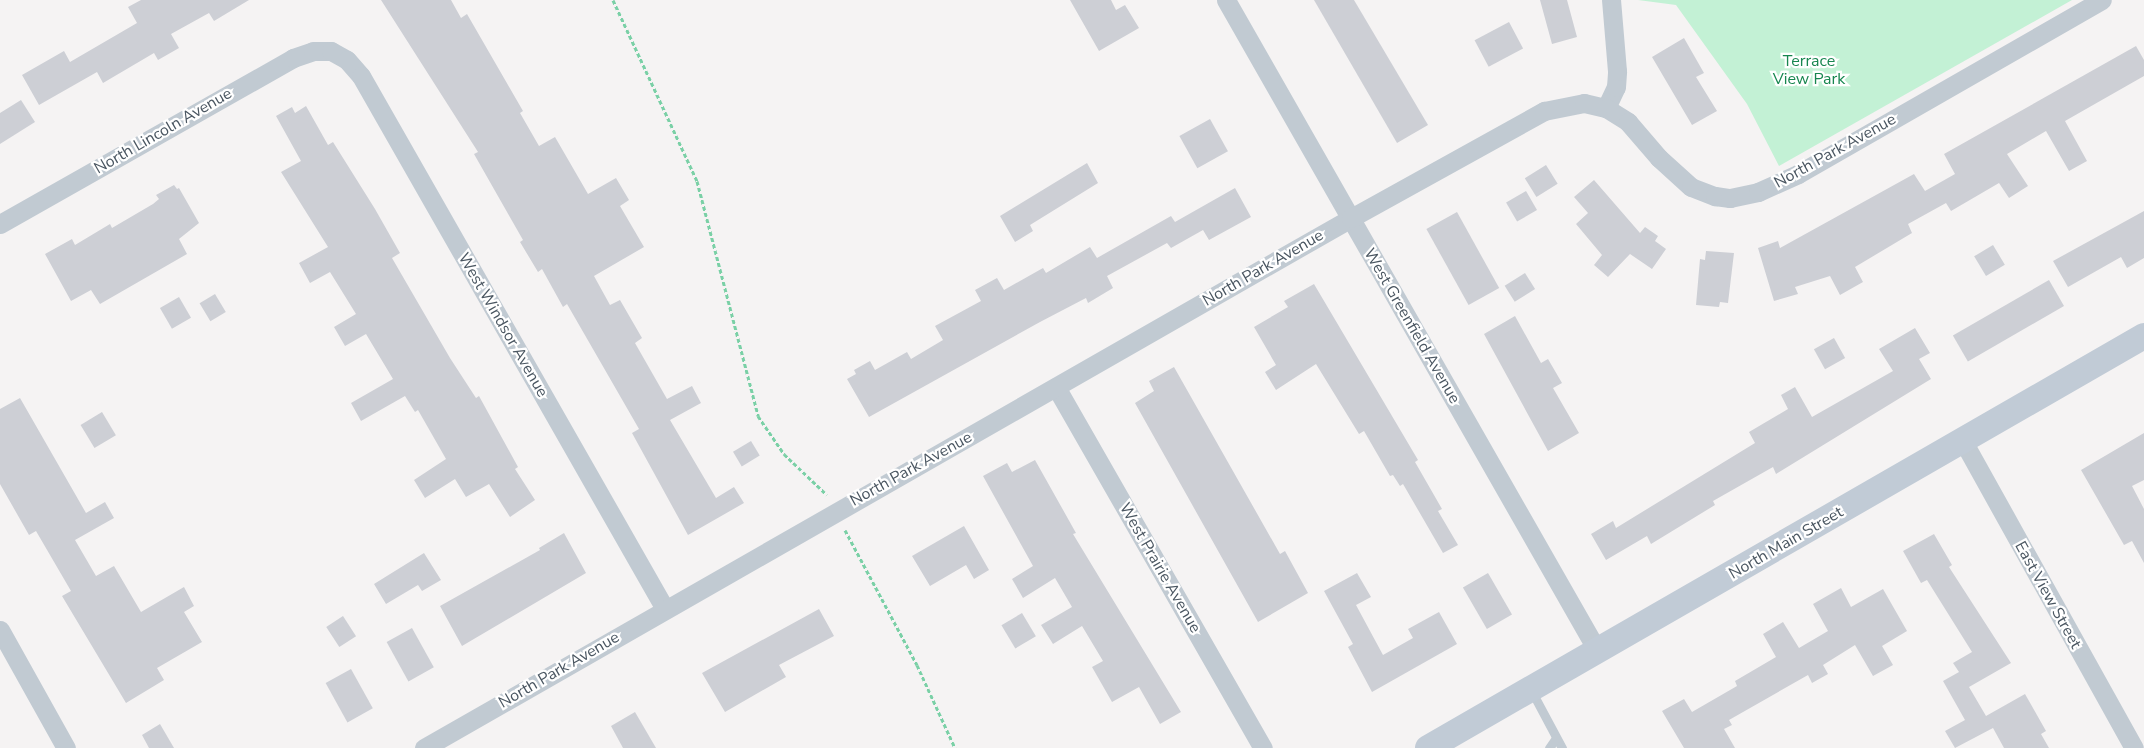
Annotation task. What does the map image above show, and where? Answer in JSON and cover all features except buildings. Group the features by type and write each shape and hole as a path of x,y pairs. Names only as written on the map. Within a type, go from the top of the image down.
{"street":[{"name":"West Greenfield Avenue","path":"1226,0 1598,652"},
{"path":"1606,108 1616,87 1617,71 1611,0"},
{"name":"North Park Avenue","path":"424,748 1351,218 1544,111 1584,103 1606,108 1628,122 1659,158 1691,187 1715,196 1730,198 1758,192 1798,174 2102,0"},
{"name":"North Lincoln Avenue","path":"0,224 293,58 313,51 331,51"},
{"name":"West Windsor Avenue","path":"331,51 347,60 361,76 665,609"},
{"name":"North Main Street","path":"1428,748 1598,652 2144,336"},
{"name":"West Prairie Avenue","path":"1056,387 1263,748"},
{"name":"East View Street","path":"1962,441 2134,748"},
{"path":"0,630 60,746"}],"lane":[{"path":"1531,690 1562,748"},
{"path":"1549,748 1556,738"}],"path":[{"path":"613,0 697,181 758,416 784,454 828,497"},
{"path":"843,526 917,665 955,748"}],"green space":[{"name":"Terrace View Park","path":"1638,0 2072,0 1779,166 1747,104 1676,5"}]}
